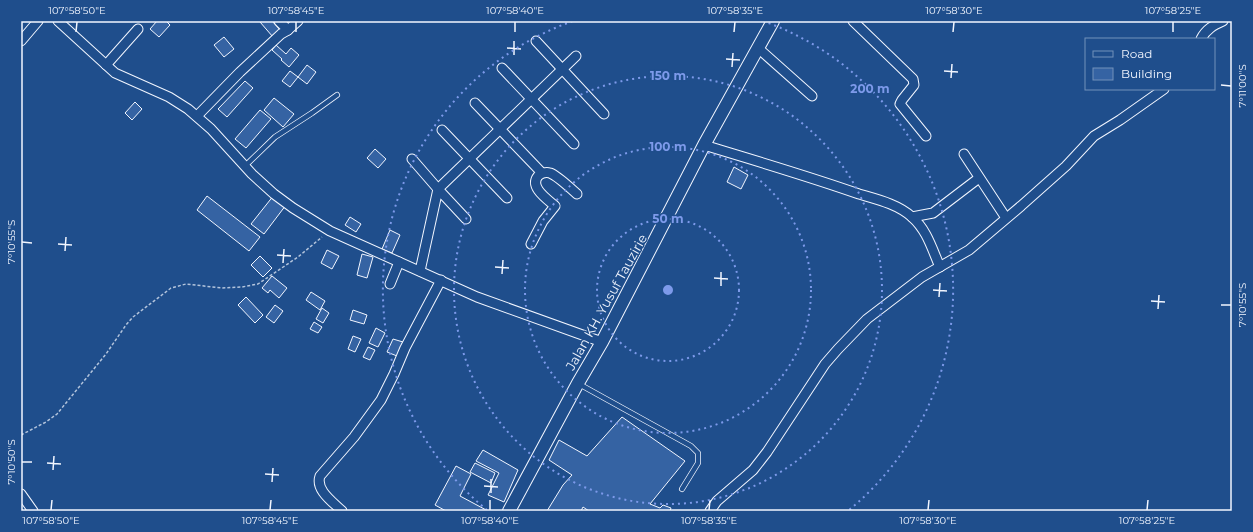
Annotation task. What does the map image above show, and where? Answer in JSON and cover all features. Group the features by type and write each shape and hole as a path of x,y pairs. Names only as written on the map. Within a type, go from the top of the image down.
{"main road":[{"name":"Jalan KH. Yusuf Tauzirie","path":"509,511 578,383 602,342 704,145 772,21"}],"street":[{"path":"21,41 38,21"},
{"path":"58,21 115,73 169,97 188,109 211,129 252,174 274,194 293,208 330,231 477,297 602,342"},
{"path":"279,21 288,30"},
{"path":"197,116 240,72 281,34 298,21"},
{"path":"853,21 913,79 914,85 900,104 926,136"},
{"path":"1201,38 1203,34 1212,26 1223,21"},
{"path":"106,65 138,29"},
{"path":"536,41 604,114"},
{"path":"758,48 812,96"},
{"path":"420,271 438,189 576,56"},
{"path":"502,68 574,144"},
{"path":"710,511 717,501 758,464 825,364 867,319 922,277 969,250 1073,159 1083,146 1094,136 1163,90"},
{"path":"475,103 542,173 551,173 577,194"},
{"path":"442,130 507,198"},
{"path":"704,145 897,207 920,224 926,234 940,267"},
{"path":"964,154 1006,218"},
{"path":"412,159 466,219"},
{"path":"531,244 543,221 555,206 537,188 536,180 542,173"},
{"path":"912,217 933,213 979,178"},
{"path":"390,284 399,262"},
{"path":"342,511 322,491 318,481 320,476 354,437 381,400 405,348 441,280"},
{"path":"21,494 33,511"}],"lane":[{"path":"245,166 275,137 312,114 337,95"},
{"path":"578,383 690,446 698,453 698,463 682,489"}],"path":[{"path":"21,435 46,422 57,414 106,354 126,324 171,288 186,284 222,288 242,287 258,284 298,257 330,231"}],"building":[{"path":"157,21 166,21 170,25 159,37 150,29"},
{"path":"272,21 280,30 273,37 260,22"},
{"path":"224,37 234,49 224,57 214,45"},
{"path":"276,45 286,54 291,48 299,55 289,67 272,50"},
{"path":"307,65 316,72 307,84 298,77"},
{"path":"290,71 298,77 290,87 282,81"},
{"path":"245,81 253,88 227,117 218,109"},
{"path":"274,98 294,114 283,127 264,110"},
{"path":"135,102 142,109 132,120 125,113"},
{"path":"260,110 271,119 246,148 235,139"},
{"path":"375,149 386,159 378,168 367,158"},
{"path":"734,167 748,175 741,189 727,182"},
{"path":"274,195 286,205 264,234 251,224"},
{"path":"207,196 260,237 249,251 197,210"},
{"path":"350,217 361,224 356,232 345,225"},
{"path":"390,230 400,235 392,253 382,249"},
{"path":"327,250 339,256 332,269 321,263"},
{"path":"362,254 373,257 367,278 357,275"},
{"path":"260,256 272,268 263,277 251,265"},
{"path":"272,276 287,288 279,298 270,290 268,293 262,288"},
{"path":"311,292 325,301 320,310 306,300"},
{"path":"246,297 263,315 255,323 238,305"},
{"path":"275,305 283,311 274,323 266,317"},
{"path":"322,308 329,313 323,323 316,319"},
{"path":"353,310 367,315 364,324 350,320"},
{"path":"314,322 322,327 318,333 310,329"},
{"path":"376,328 385,333 378,347 369,343"},
{"path":"353,336 361,339 355,352 348,349"},
{"path":"393,339 403,342 397,356 387,352"},
{"path":"368,347 375,350 370,360 363,357"},
{"path":"622,417 685,461 650,504 660,508 663,505 671,508 670,511 589,511 583,507 581,511 547,511 563,485 572,475 549,460 559,440 587,456"},
{"path":"483,450 518,470 504,502 488,495 499,473 476,461"},
{"path":"475,463 495,473 491,483 470,472"},
{"path":"456,466 471,474 460,496 488,511 446,511 435,505"}]}
